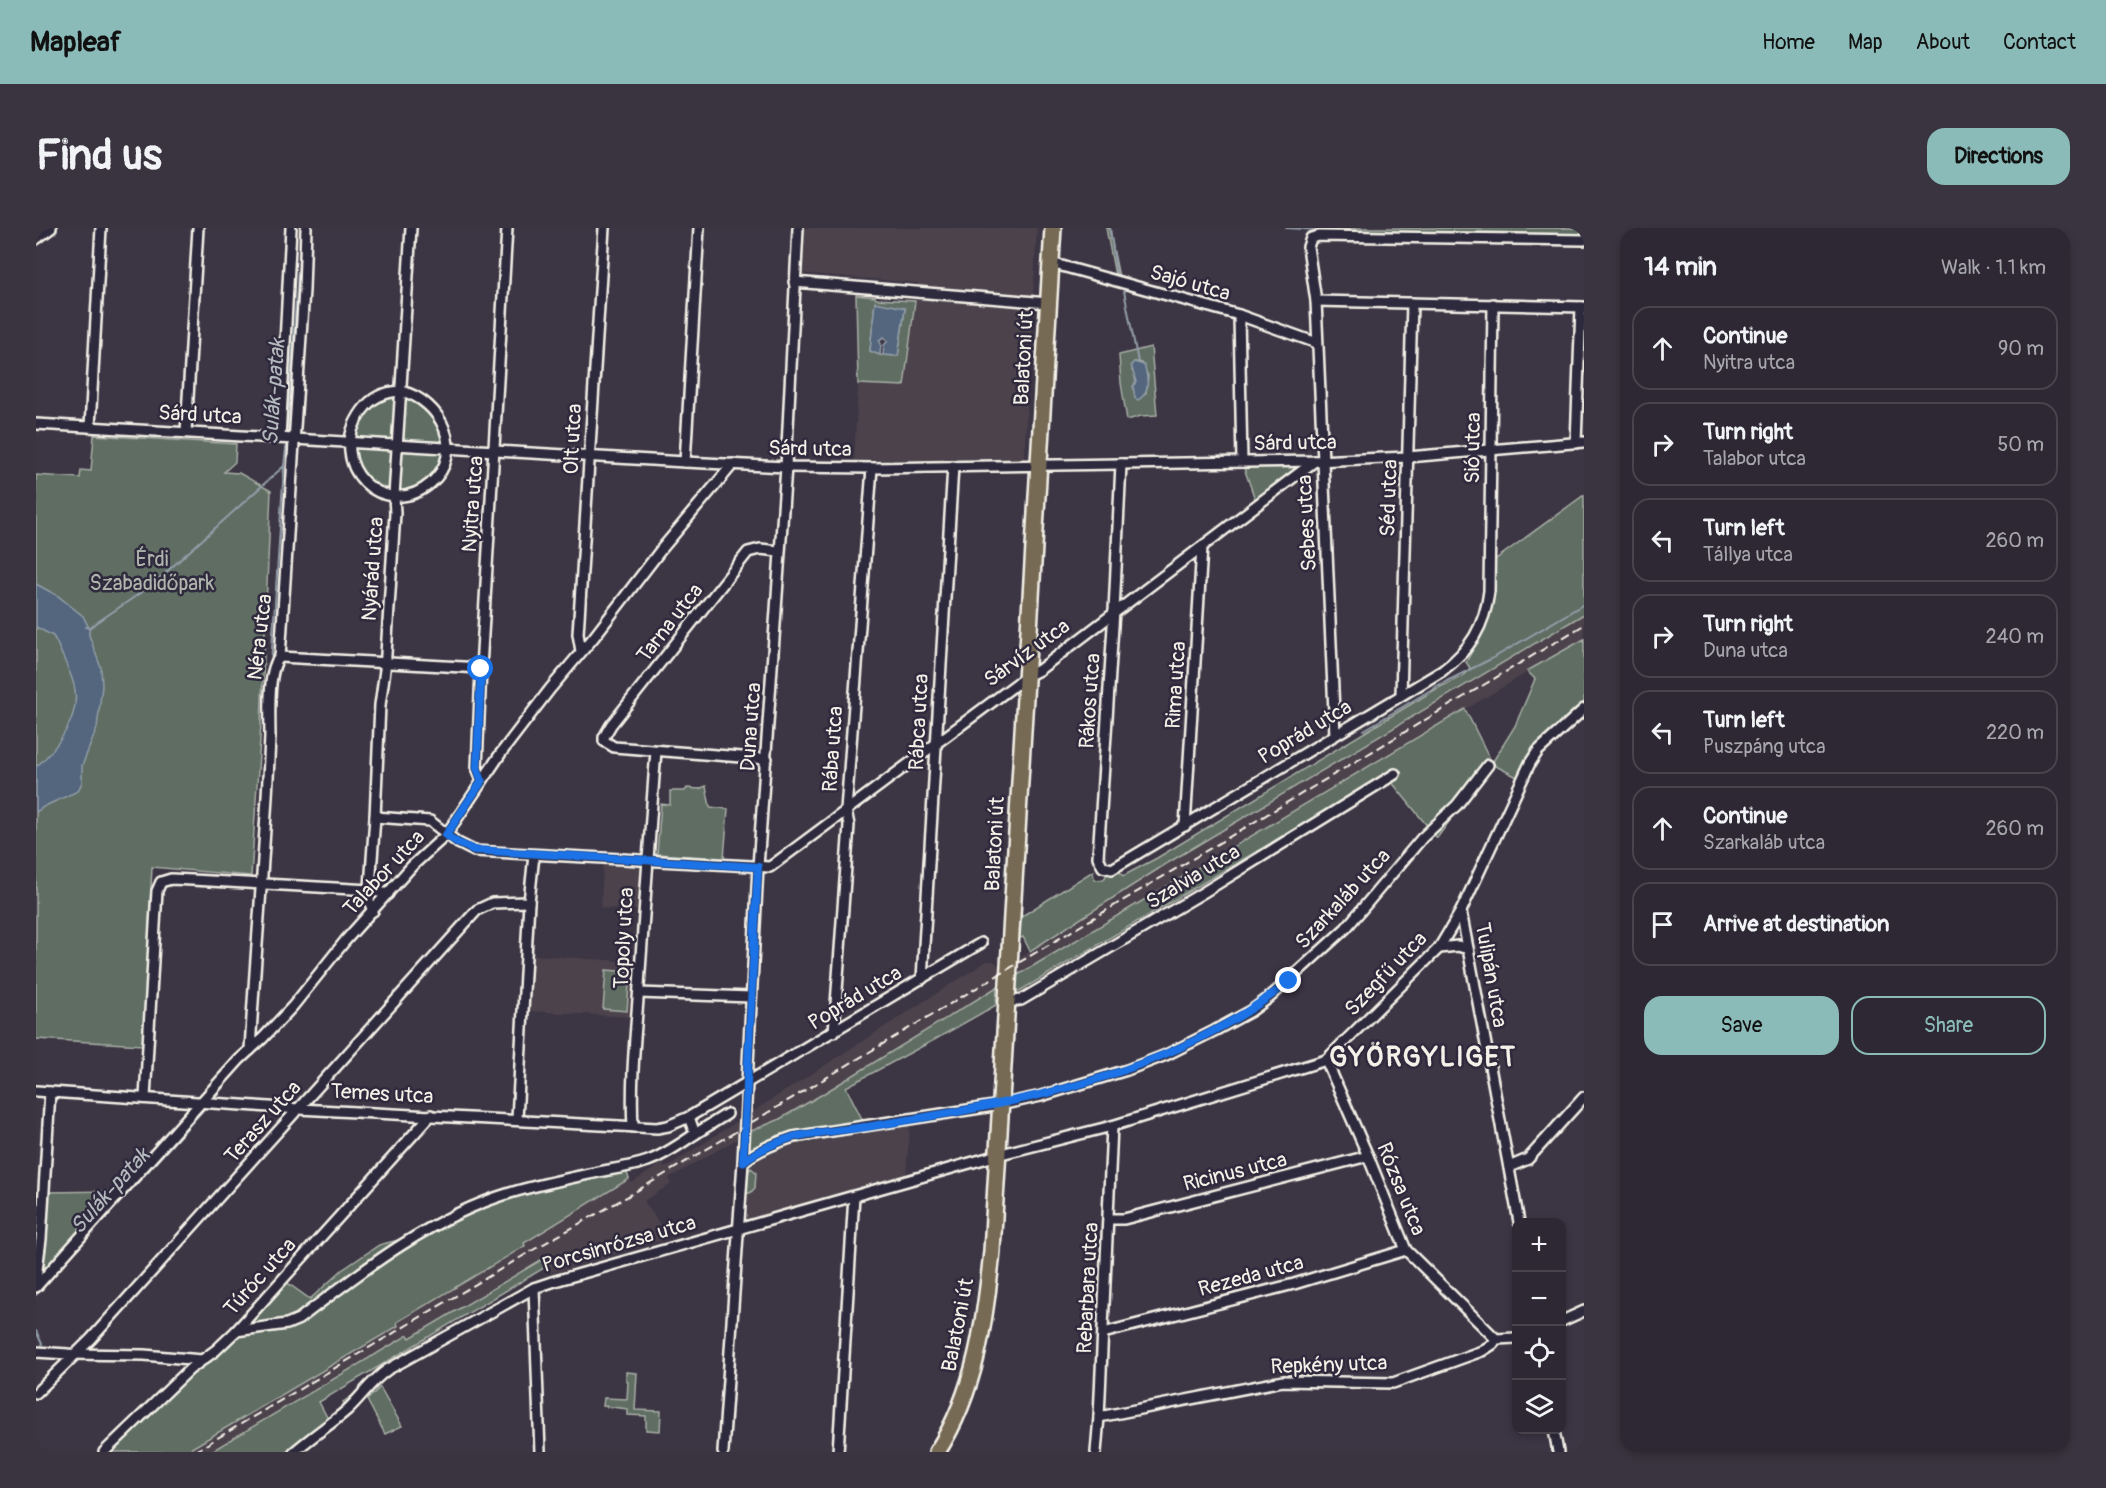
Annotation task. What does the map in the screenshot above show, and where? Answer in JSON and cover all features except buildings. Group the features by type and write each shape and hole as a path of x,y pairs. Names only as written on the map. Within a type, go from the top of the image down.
{"main road":[{"name":"Balatoni út","path":"937,1452 966,1393 982,1331 992,1251 1053,228"}],"street":[{"path":"36,239 51,228"},
{"path":"90,427 101,228"},
{"path":"186,432 198,228"},
{"path":"280,438 291,228"},
{"name":"Néra utca","path":"250,1050 272,674 275,662 280,657 306,228"},
{"name":"Nyárád utca","path":"373,911 369,901 411,228"},
{"name":"Nyitra utca","path":"482,781 477,768 481,669 507,228"},
{"name":"Olt utca","path":"581,651 578,634 604,228"},
{"path":"685,462 699,228"},
{"name":"Duna utca","path":"723,1452 743,1162 758,867 786,467 798,228"},
{"name":"Sebes utca","path":"1335,735 1319,461 1316,301 1308,247 1311,238 1318,236 1584,240"},
{"name":"Sajó utca","path":"1051,263 1239,315 1317,344"},
{"path":"794,282 1048,303"},
{"path":"1316,301 1582,307 1580,443"},
{"name":"Séd utca","path":"1401,695 1412,303"},
{"name":"Sió utca","path":"1489,591 1493,304"},
{"path":"1239,315 1242,462"},
{"path":"401,391 416,396 435,412 447,432 448,448 442,470 432,482 419,491 394,496 379,492 361,478 350,457 348,442 356,420 369,403 379,396 401,391"},
{"name":"Sárd utca","path":"36,424 786,467 872,468 1319,461 1408,457 1580,443"},
{"name":"Sárvíz utca","path":"758,867 775,864 936,742 1027,676 1039,670 1114,611 1319,461"},
{"name":"Talabor utca","path":"36,1287 292,1006 345,941 432,846 446,835 482,781 581,651 733,464"},
{"name":"Rákos utca","path":"1103,867 1098,857 1121,464"},
{"name":"Rábca utca","path":"922,979 953,466"},
{"name":"Rába utca","path":"834,1032 849,825 846,810 872,468"},
{"name":"Rima utca","path":"1185,826 1202,547"},
{"name":"Tarna utca","path":"656,751 614,747 604,741 604,736 748,552 759,549 779,551"},
{"name":"Poprád utca","path":"1103,867 1112,869 1118,867 1442,670 1468,648 1478,634 1485,616 1489,591"},
{"path":"280,657 481,669"},
{"name":"Szegfű utca","path":"996,1155 1112,1126 1326,1060 1439,948 1461,911 1530,764 1539,751 1584,709"},
{"path":"656,751 767,759"},
{"name":"Topoly utca","path":"633,1126 632,1096 656,751"},
{"name":"Szarkaláb utca","path":"743,1162 765,1147 800,1136 1000,1105 1101,1079 1166,1055 1251,1011 1277,992 1346,928 1422,838 1456,805 1488,765"},
{"name":"Szalvia utca","path":"1007,1002 1021,1000 1204,892 1395,774"},
{"path":"375,817 430,821 458,843 474,850 758,867"},
{"path":"517,1119 529,902 534,855"},
{"path":"145,1098 159,885 165,879 370,890 388,894"},
{"name":"Terasz utca","path":"36,1393 91,1339 477,910 492,903 529,902"},
{"name":"Tulipán utca","path":"1461,911 1518,1218"},
{"name":"Poprád utca","path":"747,1083 981,944"},
{"path":"1439,948 1458,946 1468,949"},
{"path":"639,993 751,997"},
{"name":"Rózsa utca","path":"1326,1060 1406,1250 1496,1339"},
{"name":"Temes utca","path":"36,1091 299,1109 657,1128 689,1117 747,1083"},
{"path":"36,1278 41,1239 50,1092"},
{"path":"1509,1167 1528,1160 1584,1097"},
{"path":"236,1331 299,1319 364,1269 427,1229 477,1206 535,1186 647,1161 726,1114"},
{"name":"Túróc utca","path":"104,1452 170,1388 236,1331 431,1115"},
{"path":"689,1117 695,1134"},
{"name":"Rebarbara utca","path":"1096,1452 1112,1126"},
{"name":"Porcsinrózsa utca","path":"294,1452 347,1410 371,1383 387,1370 534,1288 996,1155"},
{"name":"Ricinus utca","path":"1109,1219 1124,1219 1368,1156"},
{"path":"838,1452 854,1196"},
{"name":"Rezeda utca","path":"1103,1334 1294,1284 1406,1250"},
{"path":"534,1288 540,1452"},
{"path":"1566,1319 1584,1311"},
{"name":"Repkény utca","path":"1099,1417 1283,1381 1393,1383 1482,1351 1493,1344 1496,1339 1512,1338"},
{"path":"91,1339 94,1350 102,1353"},
{"path":"36,1352 102,1353 202,1360"},
{"path":"1555,1434 1558,1452"}],"shaded area":[{"path":"802,228 1037,228 1024,459 854,461 858,384 904,385 918,283 799,273"},
{"path":"1584,614 1584,639 1016,976 1017,960 1166,864"},
{"path":"603,863 642,865 640,910 601,908"},
{"path":"533,955 634,962 631,1017 529,1011"},
{"path":"987,961 998,964 1001,972 1001,985 821,1095 777,1120 751,1131 669,1178 671,1184 644,1201 659,1223 664,1240 552,1273 549,1271 549,1265 410,1339 407,1335 210,1452 185,1452 398,1326 397,1322 525,1246 524,1243 629,1179 632,1183 662,1163 665,1168"},
{"path":"910,1125 906,1176 743,1221 746,1151"}],"green space":[{"path":"1106,228 1109,228 1119,277 1115,275"},
{"path":"1320,228 1584,228 1584,234 1412,234"},
{"path":"856,295 876,299 915,301 904,386 858,384","holes":["875,303 905,309 898,356 880,355 870,351"]},
{"path":"1151,347 1157,415 1127,420 1119,355","holes":["1134,362 1141,363 1148,376 1146,393 1135,398 1136,375 1132,371"]},
{"path":"401,391 435,412 447,456 442,470 411,494 373,488 348,450 365,407"},
{"name":"Érdi Szabadidőpark","path":"94,435 236,444 235,462 224,472 239,473 271,491 261,724 251,876 152,867 143,1045 36,1039 36,475 80,478 81,470 91,471"},
{"path":"1243,465 1292,466 1295,470 1256,502"},
{"path":"1584,495 1584,614 1166,864 1030,951 1023,937 1018,939 1022,916 1093,871 1094,878 1097,880 1104,879 1109,871 1118,869 1123,876 1157,858 1436,689 1463,676 1470,668 1466,662 1482,625 1492,562"},
{"path":"1584,639 1584,705 1519,778 1492,764 1437,838 1386,775 1016,993 1016,976 1465,709 1492,763 1515,726 1535,679 1527,671"},
{"path":"706,786 710,807 728,809 724,858 657,854 661,804 670,805 670,791 685,791 687,788 699,789"},
{"path":"606,970 630,972 627,1011 603,1009"},
{"path":"997,987 996,1005 846,1087 868,1131 791,1144 791,1135 752,1150 748,1147 748,1135 751,1131 778,1120 821,1095"},
{"path":"624,1163 629,1179 524,1243 525,1246 397,1322 398,1326 185,1452 107,1452 193,1371 211,1360 286,1282 310,1299 342,1270 379,1245 406,1238 508,1190 564,1174"},
{"path":"751,1168 756,1172 755,1188 747,1193 748,1172"},
{"path":"116,1191 104,1203 110,1211 37,1282 46,1192"},
{"path":"541,1260 549,1265 319,1402 328,1419 346,1407 343,1402 355,1394 357,1397 341,1412 292,1452 210,1452 408,1335 410,1338"},
{"path":"626,1372 637,1373 635,1410 661,1411 660,1431 646,1430 646,1416 628,1415 628,1409 603,1406 604,1398 627,1399"},
{"path":"380,1387 402,1426 385,1434 367,1400"}],"water":[{"path":"875,302 905,308 898,356 883,355 884,345 888,341 884,337 879,340 880,355 870,351"},
{"path":"1134,362 1144,365 1147,380 1147,389 1138,400 1135,398 1133,386 1136,382 1131,365"},
{"path":"36,584 58,596 83,616 101,668 102,686 97,728 82,766 82,782 78,791 36,812 36,767 52,751 66,730 71,720 76,697 72,679 56,641 53,636 36,627"}],"waterway":[{"name":"Sulák-patak","path":"287,435 301,228"},
{"path":"1110,228 1117,278"},
{"path":"1286,228 1356,232"},
{"path":"1124,291 1138,362"},
{"name":"Sulák-patak","path":"86,627 89,628 152,585 284,466 287,440"},
{"path":"271,665 284,467"},
{"path":"1364,730 1584,604"},
{"name":"Sulák-patak","path":"217,1095 246,1057"},
{"name":"Sulák-patak","path":"36,1295 206,1107"},
{"name":"Sulák-patak","path":"36,1331 42,1344"}],"railway":[{"path":"194,1452 533,1250 630,1195 1584,625"}],"district":[{"name":"GYÖRGYLIGET","path":"1423,1057"}],"route":[{"path":"481,669 477,768 482,781 446,835 466,848 474,850 758,867 743,1162 750,1155 765,1147 793,1137 1000,1105 1101,1079 1166,1055 1214,1031 1251,1011 1289,981"}]}
